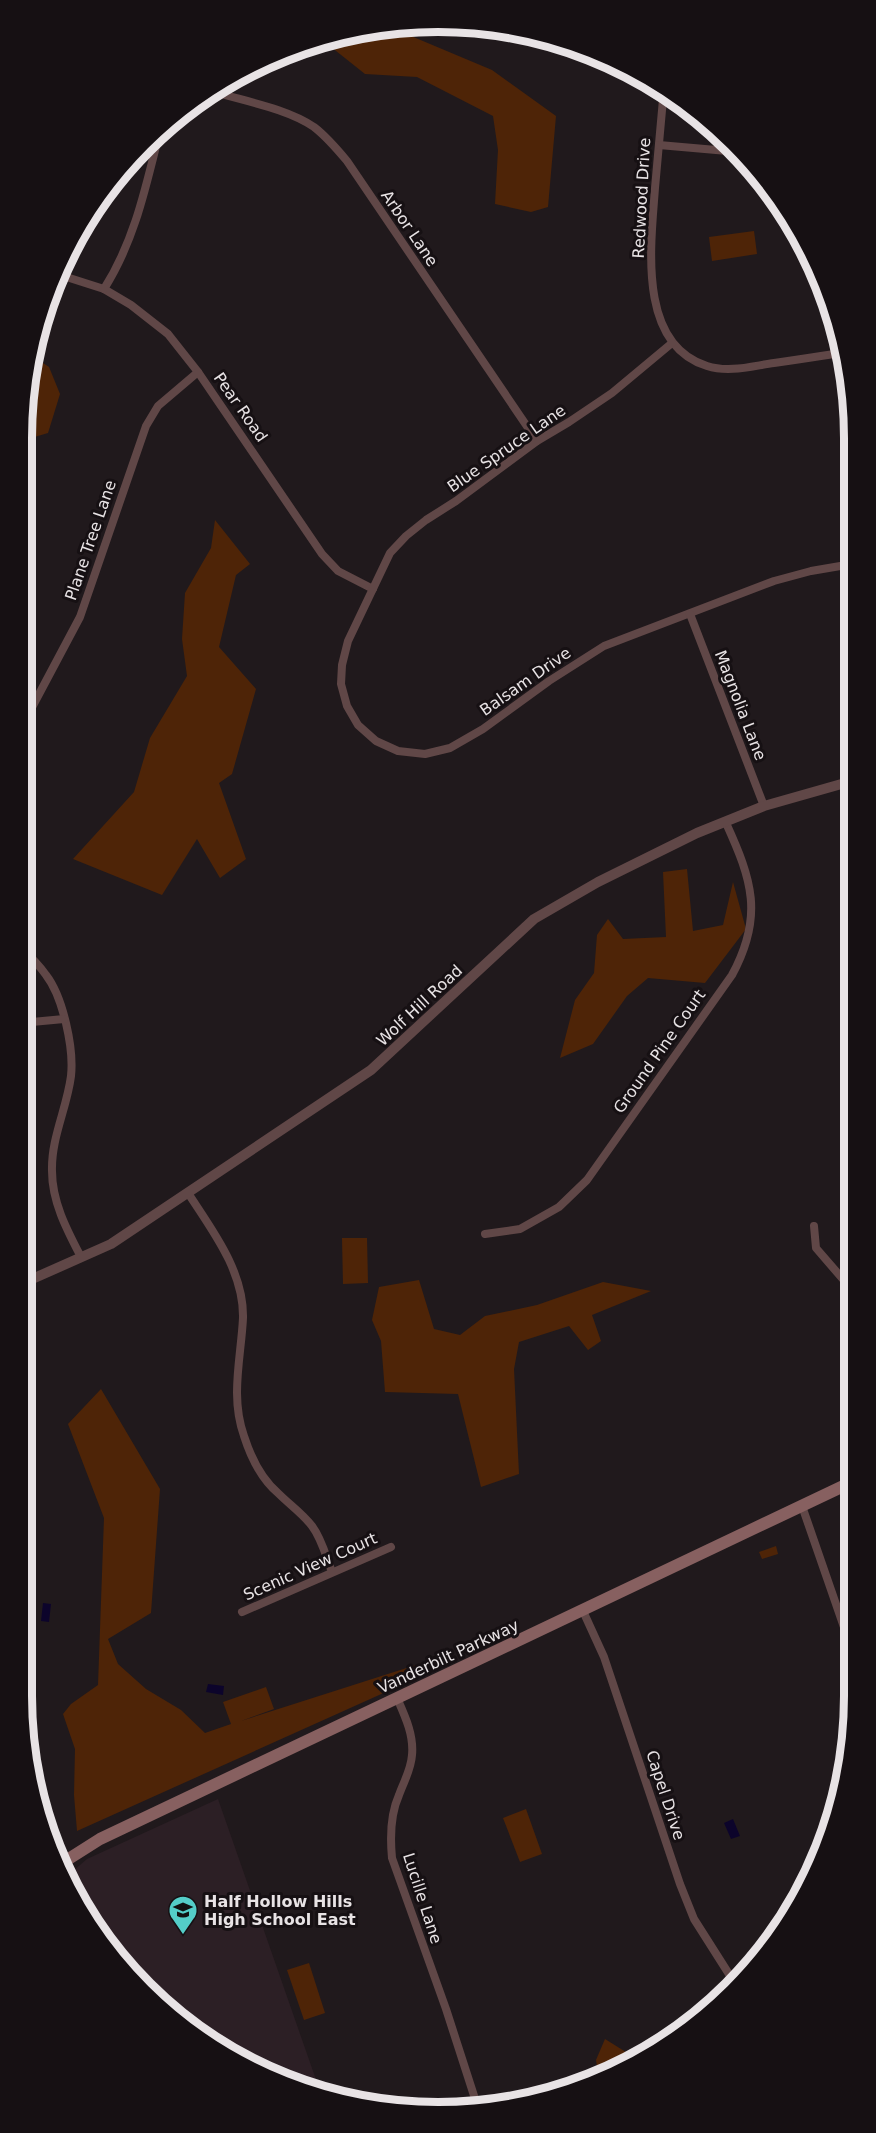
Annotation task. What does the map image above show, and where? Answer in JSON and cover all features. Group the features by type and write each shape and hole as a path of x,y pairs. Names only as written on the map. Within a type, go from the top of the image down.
{"main road":[{"name":"Vanderbilt Parkway","path":"66,1860 100,1839 844,1486"}],"street":[{"name":"Arbor Lane","path":"222,94 290,115 313,127 331,142 347,161 537,441"},
{"name":"Redwood Drive","path":"663,99 651,244 654,298 662,324 672,343 687,357 707,366 735,370 836,354"},
{"path":"659,145 725,151"},
{"path":"104,289 127,247 140,210 156,146"},
{"name":"Pear Road","path":"65,276 104,289 131,305 168,334 198,372 322,554 338,571 373,589"},
{"name":"Blue Spruce Lane","path":"373,589 390,553 406,536 537,441 612,393 672,343"},
{"name":"Plane Tree Lane","path":"32,707 80,617 146,426 158,406 198,372"},
{"name":"Balsam Drive","path":"373,589 348,641 342,665 341,684 347,706 358,724 376,741 398,751 425,754 450,748 483,729 549,681 604,646 774,581 844,565"},
{"name":"Magnolia Lane","path":"690,614 764,806"},
{"name":"Wolf Hill Road","path":"32,1279 111,1244 371,1070 534,919 607,877 697,833 764,806 844,783"},
{"name":"Ground Pine Court","path":"485,1234 519,1229 560,1207 587,1180 732,975 745,952 751,927 752,900 742,860 726,823"},
{"path":"32,959 48,976 57,994 71,1049 71,1076 54,1145 52,1172 61,1216 81,1257"},
{"path":"32,1022 64,1019"},
{"path":"188,1193 229,1259 240,1288 243,1316 236,1385 243,1433 262,1476 278,1494 297,1509 313,1528 332,1572"},
{"path":"814,1226 816,1248 844,1280"},
{"path":"802,1506 844,1627"},
{"name":"Scenic View Court","path":"242,1612 391,1547"},
{"name":"Capel Drive","path":"583,1611 604,1657 694,1920 730,1977"},
{"name":"Lucille Lane","path":"397,1698 410,1730 412,1754 408,1775 398,1796 392,1817 390,1839 392,1858 446,2009 475,2100"}],"shaded area":[{"path":"407,32 492,70 556,116 548,207 531,212 495,204 498,150 493,116 417,77 365,74 330,46 359,39"},
{"path":"754,231 757,254 712,261 709,237"},
{"path":"39,360 49,367 60,394 48,433 32,438 32,411"},
{"path":"215,520 250,564 236,575 219,647 256,689 232,774 219,783 246,859 220,878 197,839 162,895 73,859 134,792 150,738 187,676 182,639 185,593 211,548"},
{"path":"687,869 693,931 723,925 733,882 746,929 705,983 648,978 627,996 593,1044 560,1058 575,1000 594,973 597,935 608,919 623,939 666,937 663,872"},
{"path":"342,1238 367,1238 368,1283 343,1284"},
{"path":"419,1280 434,1329 460,1335 485,1316 537,1305 603,1282 651,1291 592,1315 601,1341 588,1350 569,1326 519,1342 514,1369 519,1474 481,1487 458,1394 385,1392 381,1341 372,1320 379,1287"},
{"path":"101,1389 160,1489 151,1613 108,1639 118,1664 146,1689 181,1710 205,1733 231,1724 223,1702 266,1687 274,1709 241,1721 441,1657 437,1669 77,1831 74,1795 75,1749 63,1714 71,1704 98,1685 104,1518 68,1424"},
{"path":"776,1546 778,1554 762,1559 759,1552"},
{"path":"43,1603 51,1604 49,1622 41,1621"},
{"path":"208,1684 224,1686 223,1695 206,1692"},
{"name":"Half Hollow Hills High School East","path":"218,1799 317,2083 258,2060 212,2033 170,2001 132,1963 100,1921 86,1898 72,1872 87,1859"},
{"path":"526,1809 542,1854 520,1862 503,1818"},
{"path":"733,1819 740,1836 731,1839 724,1823"},
{"path":"309,1963 325,2013 304,2020 287,1970"},
{"path":"605,2039 629,2054 597,2069 596,2060"}],"place":[{"name":"Half Hollow Hills High School East","path":"183,1936"}]}
